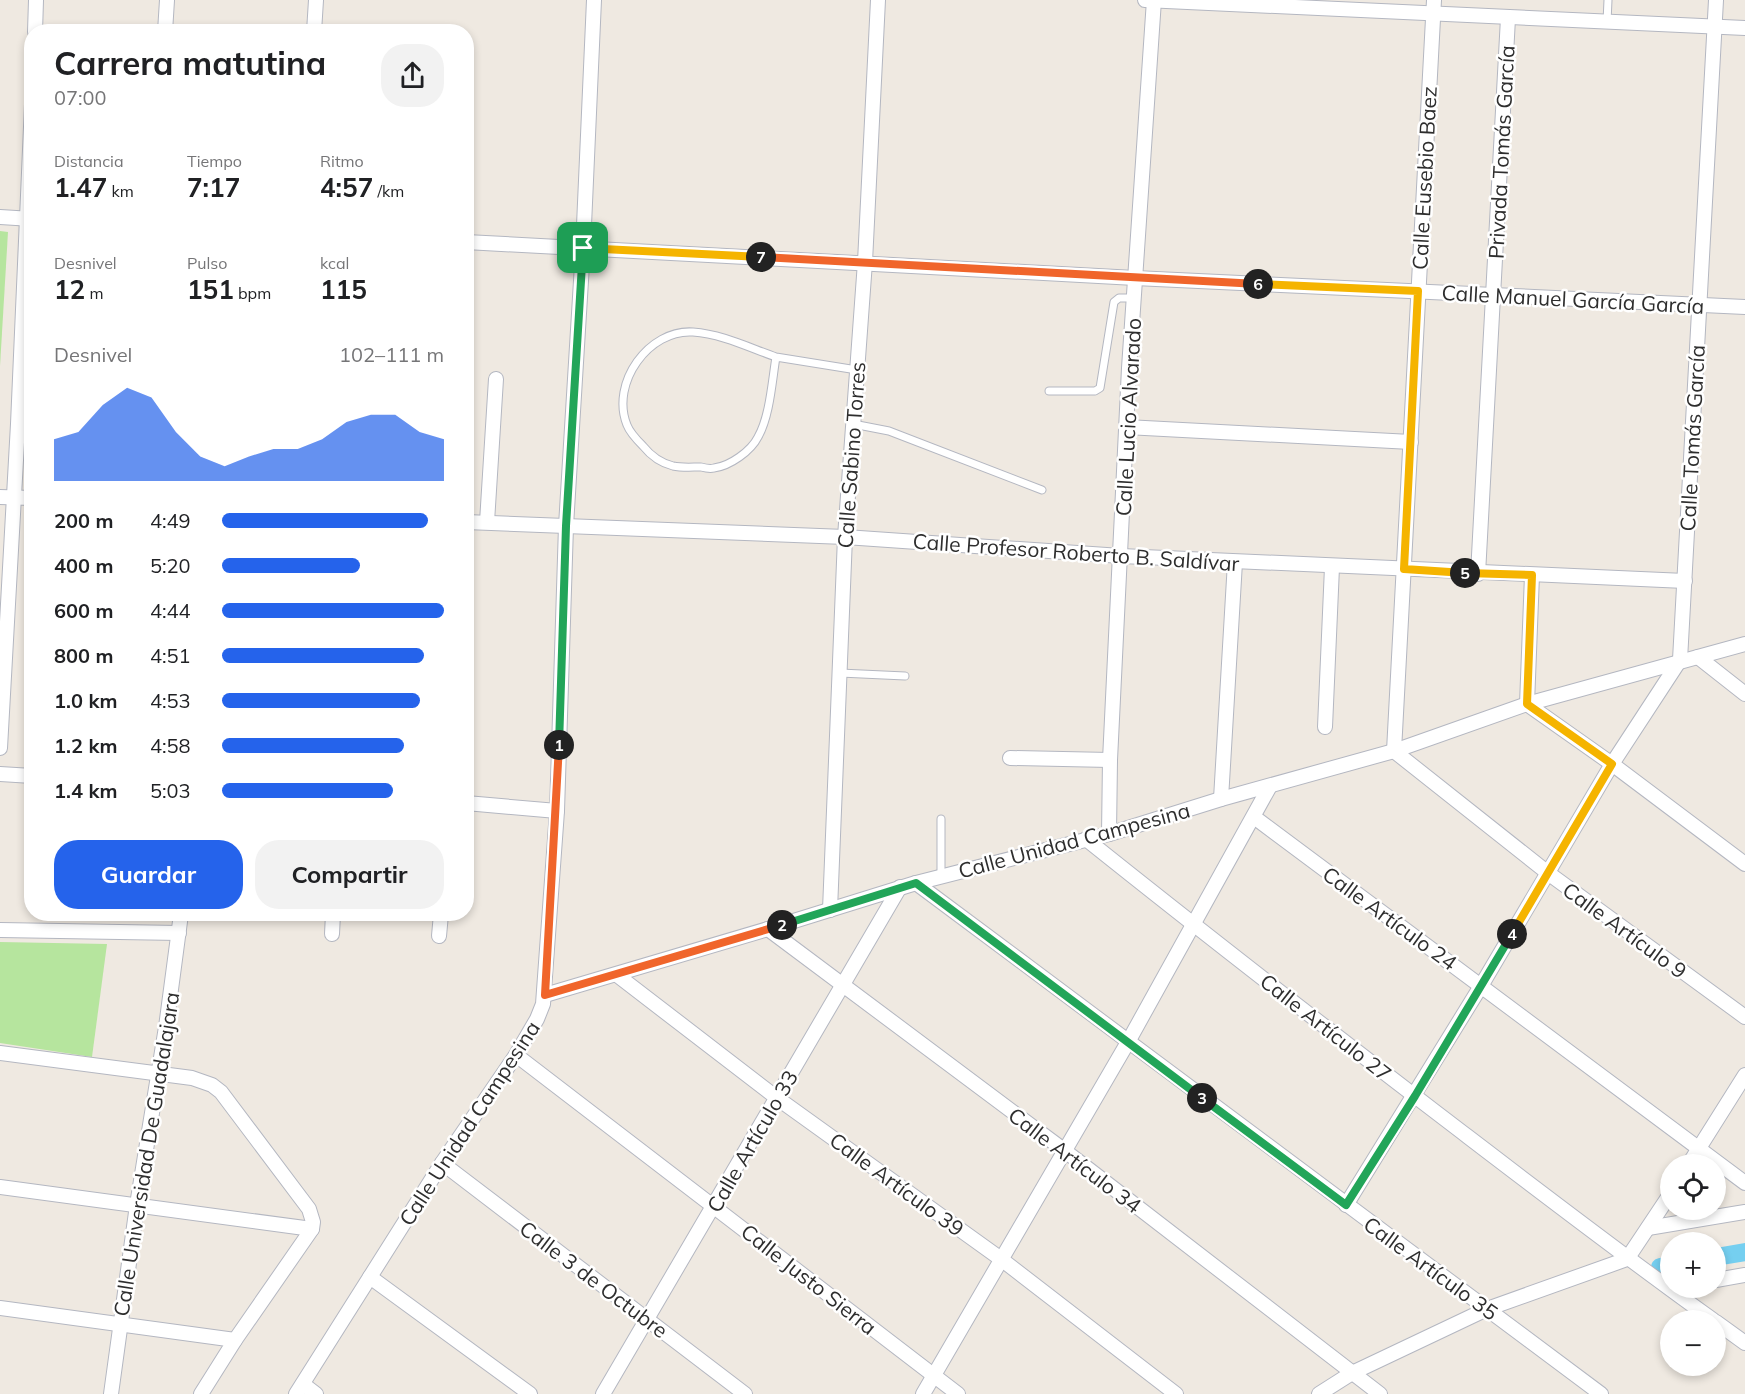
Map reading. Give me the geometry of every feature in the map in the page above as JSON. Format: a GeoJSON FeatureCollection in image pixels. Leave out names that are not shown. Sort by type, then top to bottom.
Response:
{"type":"FeatureCollection","features":[{"type":"Feature","properties":{"kind":"street"},"geometry":{"type":"LineString","coordinates":[[35,24],[36,0]]}},
{"type":"Feature","properties":{"kind":"street"},"geometry":{"type":"LineString","coordinates":[[166,24],[167,0]]}},
{"type":"Feature","properties":{"kind":"street"},"geometry":{"type":"LineString","coordinates":[[314,24],[316,0]]}},
{"type":"Feature","properties":{"kind":"street"},"geometry":{"type":"LineString","coordinates":[[545,995],[557,811],[566,526],[583,248],[594,0]]}},
{"type":"Feature","properties":{"kind":"street","name":"Calle Sabino Torres"},"geometry":{"type":"LineString","coordinates":[[830,910],[845,537],[865,262],[878,0]]}},
{"type":"Feature","properties":{"kind":"street"},"geometry":{"type":"LineString","coordinates":[[1145,0],[1745,28]]}},
{"type":"Feature","properties":{"kind":"street","name":"Calle Lucio Alvarado"},"geometry":{"type":"LineString","coordinates":[[1109,834],[1110,760],[1126,427],[1154,0]]}},
{"type":"Feature","properties":{"kind":"street","name":"Calle Eusebio Baez"},"geometry":{"type":"LineString","coordinates":[[1394,751],[1434,0]]}},
{"type":"Feature","properties":{"kind":"street","name":"Calle Tomás García"},"geometry":{"type":"LineString","coordinates":[[1680,660],[1716,0]]}},
{"type":"Feature","properties":{"kind":"street","name":"Privada Tomás García"},"geometry":{"type":"LineString","coordinates":[[1478,573],[1508,18]]}},
{"type":"Feature","properties":{"kind":"street"},"geometry":{"type":"LineString","coordinates":[[0,217],[24,219]]}},
{"type":"Feature","properties":{"kind":"street","name":"Calle Manuel García García"},"geometry":{"type":"LineString","coordinates":[[474,242],[865,262],[1135,279],[1745,307]]}},
{"type":"Feature","properties":{"kind":"street"},"geometry":{"type":"LineString","coordinates":[[487,522],[496,379]]}},
{"type":"Feature","properties":{"kind":"street"},"geometry":{"type":"LineString","coordinates":[[1126,427],[1411,441]]}},
{"type":"Feature","properties":{"kind":"street"},"geometry":{"type":"LineString","coordinates":[[0,748],[7,497],[24,428]]}},
{"type":"Feature","properties":{"kind":"street"},"geometry":{"type":"LineString","coordinates":[[7,497],[24,498]]}},
{"type":"Feature","properties":{"kind":"street","name":"Calle Profesor Roberto B. Saldívar"},"geometry":{"type":"LineString","coordinates":[[474,522],[845,537],[1120,556],[1685,582]]}},
{"type":"Feature","properties":{"kind":"street"},"geometry":{"type":"LineString","coordinates":[[1221,799],[1235,562]]}},
{"type":"Feature","properties":{"kind":"street"},"geometry":{"type":"LineString","coordinates":[[1325,727],[1332,567]]}},
{"type":"Feature","properties":{"kind":"street"},"geometry":{"type":"LineString","coordinates":[[1532,575],[1527,704],[1612,764],[1745,864]]}},
{"type":"Feature","properties":{"kind":"street","name":"Calle Unidad Campesina"},"geometry":{"type":"LineString","coordinates":[[299,1389],[442,1163],[516,1055],[541,1012],[545,995],[617,975],[900,887],[1109,834],[1221,799],[1394,751],[1527,704],[1680,660],[1745,644]]}},
{"type":"Feature","properties":{"kind":"street"},"geometry":{"type":"LineString","coordinates":[[1698,657],[1745,694]]}},
{"type":"Feature","properties":{"kind":"street"},"geometry":{"type":"LineString","coordinates":[[1346,1205],[1482,986],[1612,764],[1680,660]]}},
{"type":"Feature","properties":{"kind":"street","name":"Calle Artículo 9"},"geometry":{"type":"LineString","coordinates":[[1394,751],[1548,873],[1745,1017]]}},
{"type":"Feature","properties":{"kind":"street"},"geometry":{"type":"LineString","coordinates":[[1010,758],[1110,760]]}},
{"type":"Feature","properties":{"kind":"street"},"geometry":{"type":"LineString","coordinates":[[0,774],[24,776]]}},
{"type":"Feature","properties":{"kind":"street"},"geometry":{"type":"LineString","coordinates":[[923,1394],[1128,1042],[1270,786]]}},
{"type":"Feature","properties":{"kind":"street"},"geometry":{"type":"LineString","coordinates":[[474,804],[557,811]]}},
{"type":"Feature","properties":{"kind":"street","name":"Calle Artículo 24"},"geometry":{"type":"LineString","coordinates":[[1254,817],[1745,1183]]}},
{"type":"Feature","properties":{"kind":"street","name":"Calle Artículo 27"},"geometry":{"type":"LineString","coordinates":[[1086,840],[1415,1096],[1628,1259],[1660,1281]]}},
{"type":"Feature","properties":{"kind":"street","name":"Calle Artículo 35"},"geometry":{"type":"LineString","coordinates":[[916,883],[1601,1394]]}},
{"type":"Feature","properties":{"kind":"street","name":"Calle Artículo 33"},"geometry":{"type":"LineString","coordinates":[[603,1394],[900,887]]}},
{"type":"Feature","properties":{"kind":"street","name":"Calle Universidad De Guadalajara"},"geometry":{"type":"LineString","coordinates":[[111,1394],[180,921]]}},
{"type":"Feature","properties":{"kind":"street"},"geometry":{"type":"LineString","coordinates":[[332,934],[333,921]]}},
{"type":"Feature","properties":{"kind":"street"},"geometry":{"type":"LineString","coordinates":[[439,936],[440,921]]}},
{"type":"Feature","properties":{"kind":"street","name":"Calle Artículo 34"},"geometry":{"type":"LineString","coordinates":[[768,929],[1065,1151],[1380,1394]]}},
{"type":"Feature","properties":{"kind":"street"},"geometry":{"type":"LineString","coordinates":[[0,930],[179,933]]}},
{"type":"Feature","properties":{"kind":"street","name":"Calle Artículo 39"},"geometry":{"type":"LineString","coordinates":[[617,975],[777,1098],[1001,1258],[1176,1394]]}},
{"type":"Feature","properties":{"kind":"street"},"geometry":{"type":"LineString","coordinates":[[0,1053],[203,1081],[221,1092],[309,1209],[313,1222],[312,1229],[235,1340],[201,1394]]}},
{"type":"Feature","properties":{"kind":"street","name":"Calle Justo Sierra"},"geometry":{"type":"LineString","coordinates":[[516,1055],[958,1394]]}},
{"type":"Feature","properties":{"kind":"street"},"geometry":{"type":"LineString","coordinates":[[1696,1154],[1745,1075]]}},
{"type":"Feature","properties":{"kind":"street","name":"Calle 3 de Octubre"},"geometry":{"type":"LineString","coordinates":[[442,1163],[745,1394]]}},
{"type":"Feature","properties":{"kind":"street"},"geometry":{"type":"LineString","coordinates":[[0,1187],[312,1229]]}},
{"type":"Feature","properties":{"kind":"street"},"geometry":{"type":"LineString","coordinates":[[1319,1394],[1352,1373],[1487,1309],[1628,1259],[1660,1210]]}},
{"type":"Feature","properties":{"kind":"street"},"geometry":{"type":"LineString","coordinates":[[1648,1228],[1745,1212]]}},
{"type":"Feature","properties":{"kind":"street"},"geometry":{"type":"LineString","coordinates":[[1726,1278],[1745,1275]]}},
{"type":"Feature","properties":{"kind":"street"},"geometry":{"type":"LineString","coordinates":[[370,1277],[530,1394]]}},
{"type":"Feature","properties":{"kind":"street","name":"Calle Artículo 27"},"geometry":{"type":"LineString","coordinates":[[1684,1298],[1699,1310]]}},
{"type":"Feature","properties":{"kind":"street"},"geometry":{"type":"LineString","coordinates":[[0,1308],[235,1340]]}},
{"type":"Feature","properties":{"kind":"street","name":"Calle Artículo 27"},"geometry":{"type":"LineString","coordinates":[[1726,1330],[1745,1343]]}},
{"type":"Feature","properties":{"kind":"street"},"geometry":{"type":"LineString","coordinates":[[299,1389],[316,1394]]}},
{"type":"Feature","properties":{"kind":"lane"},"geometry":{"type":"LineString","coordinates":[[1607,22],[1608,0]]}},
{"type":"Feature","properties":{"kind":"lane"},"geometry":{"type":"LineString","coordinates":[[1049,391],[1095,391],[1100,388],[1114,302],[1119,298],[1134,298]]}},
{"type":"Feature","properties":{"kind":"lane"},"geometry":{"type":"LineString","coordinates":[[776,357],[763,427],[757,440],[728,464],[714,468],[673,466],[652,457],[627,425],[623,408],[624,387],[632,369],[650,348],[672,335],[691,332],[713,335],[776,357],[857,370]]}},
{"type":"Feature","properties":{"kind":"lane"},"geometry":{"type":"LineString","coordinates":[[853,424],[888,432],[1042,490]]}},
{"type":"Feature","properties":{"kind":"lane"},"geometry":{"type":"LineString","coordinates":[[840,673],[905,676]]}},
{"type":"Feature","properties":{"kind":"lane"},"geometry":{"type":"LineString","coordinates":[[941,819],[941,876]]}},
{"type":"Feature","properties":{"kind":"green space"},"geometry":{"type":"Polygon","coordinates":[[[0,231],[8,232],[0,366],[0,231]]]}},
{"type":"Feature","properties":{"kind":"green space"},"geometry":{"type":"Polygon","coordinates":[[[0,942],[107,944],[92,1057],[0,1043],[0,942]]]}},
{"type":"Feature","properties":{"kind":"waterway"},"geometry":{"type":"LineString","coordinates":[[1726,1255],[1745,1252]]}},
{"type":"Feature","properties":{"kind":"route"},"geometry":{"type":"LineString","coordinates":[[583,248],[865,262],[1135,279],[1418,291],[1404,569],[1532,575],[1527,704],[1612,764],[1482,986],[1346,1205],[916,883],[545,995],[557,811],[566,526],[583,248]]}}]}
